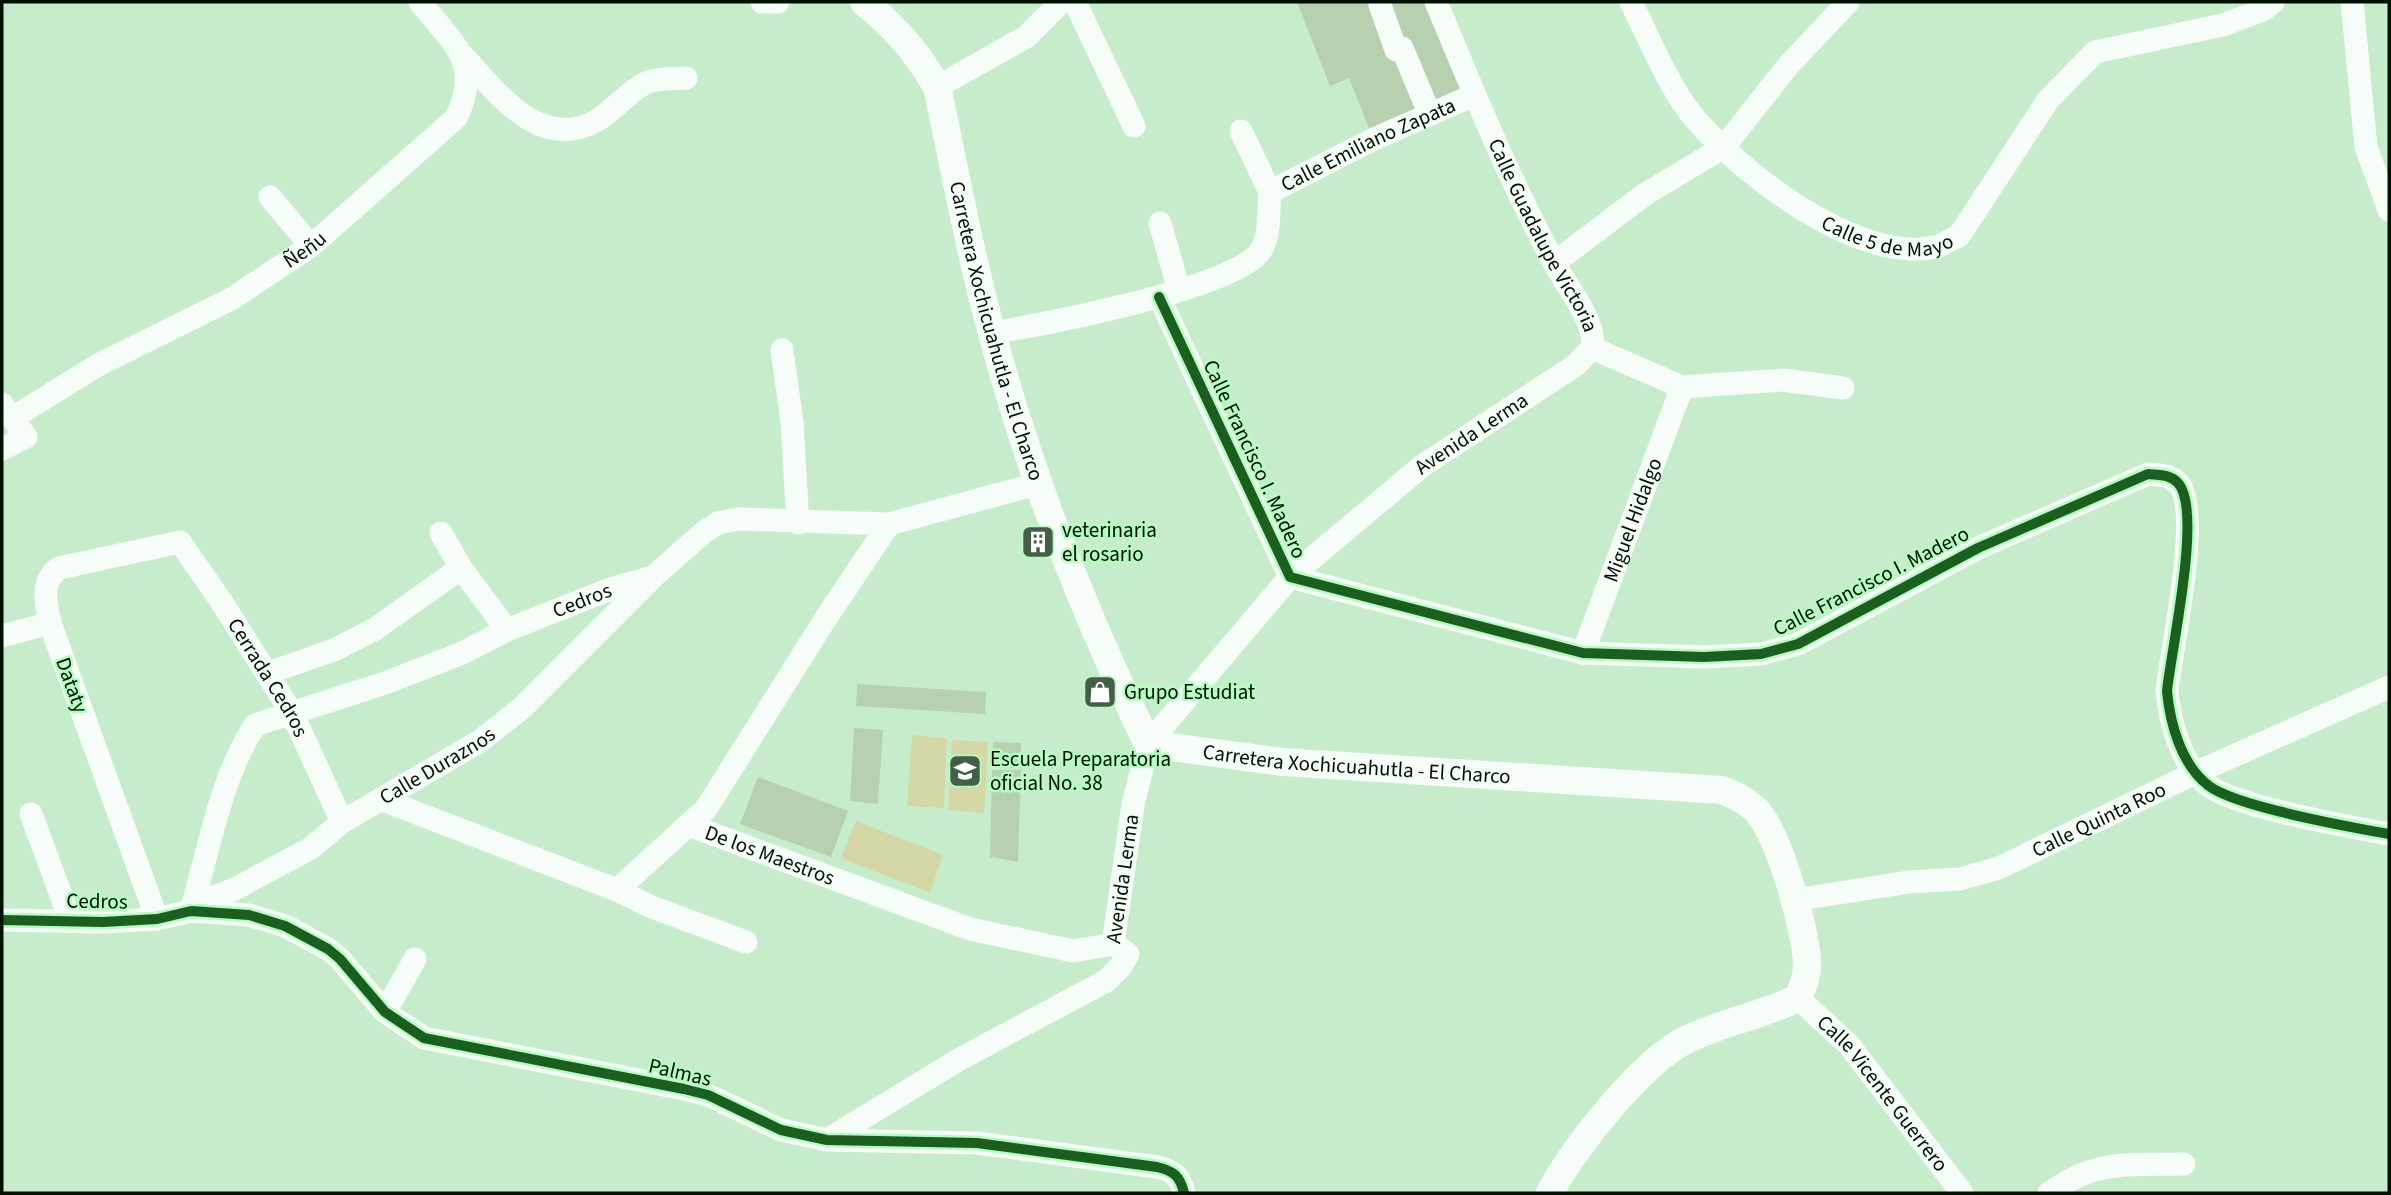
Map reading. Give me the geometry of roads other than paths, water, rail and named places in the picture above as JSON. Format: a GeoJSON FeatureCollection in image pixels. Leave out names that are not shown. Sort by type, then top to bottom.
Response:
{"type":"FeatureCollection","features":[{"type":"Feature","properties":{"kind":"main road","name":"Carretera Xochicuahutla - El Charco"},"geometry":{"type":"LineString","coordinates":[[864,2],[902,36],[919,56],[937,87],[992,333],[1037,484],[1108,661],[1148,744],[1283,762],[1722,790],[1756,810],[1764,822],[1795,900],[1807,963],[1806,978],[1798,998]]}},
{"type":"Feature","properties":{"kind":"main road"},"geometry":{"type":"LineString","coordinates":[[1550,1193],[1574,1154],[1615,1105],[1668,1051],[1686,1040],[1754,1018],[1798,998]]}},
{"type":"Feature","properties":{"kind":"street","name":"Ñeñu"},"geometry":{"type":"LineString","coordinates":[[6,412],[233,298],[310,246],[456,118],[466,97],[468,74],[461,54],[420,2]]}},
{"type":"Feature","properties":{"kind":"street"},"geometry":{"type":"LineString","coordinates":[[762,2],[778,2]]}},
{"type":"Feature","properties":{"kind":"street"},"geometry":{"type":"LineString","coordinates":[[937,87],[1026,37],[1061,2]]}},
{"type":"Feature","properties":{"kind":"street"},"geometry":{"type":"LineString","coordinates":[[1075,2],[1134,126]]}},
{"type":"Feature","properties":{"kind":"street","name":"Calle Guadalupe Victoria"},"geometry":{"type":"LineString","coordinates":[[1436,2],[1474,94],[1554,263],[1592,331],[1592,348],[1682,387],[1783,380],[1843,388]]}},
{"type":"Feature","properties":{"kind":"street","name":"Calle 5 de Mayo"},"geometry":{"type":"LineString","coordinates":[[1630,2],[1687,109],[1750,171],[1848,236],[1886,246],[1935,247],[1959,236],[2048,100],[2095,52],[2223,25],[2263,10],[2273,2]]}},
{"type":"Feature","properties":{"kind":"street"},"geometry":{"type":"LineString","coordinates":[[1554,263],[1644,195],[1724,147],[1787,67],[1849,2]]}},
{"type":"Feature","properties":{"kind":"street"},"geometry":{"type":"LineString","coordinates":[[2352,2],[2366,147],[2389,210]]}},
{"type":"Feature","properties":{"kind":"street"},"geometry":{"type":"LineString","coordinates":[[1380,5],[1396,50],[1402,48],[1430,115]]}},
{"type":"Feature","properties":{"kind":"street"},"geometry":{"type":"LineString","coordinates":[[461,54],[516,113],[539,126],[572,130],[596,121],[648,82],[686,78]]}},
{"type":"Feature","properties":{"kind":"street","name":"Calle Emiliano Zapata"},"geometry":{"type":"LineString","coordinates":[[992,333],[1061,322],[1169,294],[1255,258],[1262,249],[1266,234],[1270,192],[1474,94]]}},
{"type":"Feature","properties":{"kind":"street"},"geometry":{"type":"LineString","coordinates":[[1241,131],[1270,192]]}},
{"type":"Feature","properties":{"kind":"street"},"geometry":{"type":"LineString","coordinates":[[270,197],[310,246]]}},
{"type":"Feature","properties":{"kind":"street","name":"Calle Francisco I. Madero"},"geometry":{"type":"LineString","coordinates":[[1160,223],[1169,294],[1290,577],[1583,653],[1704,657],[1762,654],[1798,644],[1978,548],[2148,474],[2168,476],[2179,484],[2189,517],[2169,665],[2169,719],[2182,753],[2208,786],[2238,800],[2389,834]]}},
{"type":"Feature","properties":{"kind":"street","name":"Avenida Lerma"},"geometry":{"type":"LineString","coordinates":[[827,1140],[960,1059],[1106,981],[1122,965],[1128,954],[1113,944],[1133,806],[1148,744],[1290,577],[1396,485],[1576,365],[1592,348]]}},
{"type":"Feature","properties":{"kind":"street"},"geometry":{"type":"LineString","coordinates":[[782,350],[792,422],[798,523]]}},
{"type":"Feature","properties":{"kind":"street","name":"Miguel Hidalgo"},"geometry":{"type":"LineString","coordinates":[[1583,653],[1682,387]]}},
{"type":"Feature","properties":{"kind":"street"},"geometry":{"type":"LineString","coordinates":[[2,449],[26,437],[6,412]]}},
{"type":"Feature","properties":{"kind":"street","name":"Cedros"},"geometry":{"type":"LineString","coordinates":[[2,920],[70,919],[103,922],[157,919],[191,911],[225,792],[246,739],[255,725],[293,715],[460,654],[507,629],[613,588],[653,578],[704,532],[718,523],[737,519],[889,524],[1037,484]]}},
{"type":"Feature","properties":{"kind":"street","name":"De los Maestros"},"geometry":{"type":"LineString","coordinates":[[889,524],[797,662],[706,809],[691,826],[970,929],[1073,951],[1113,944]]}},
{"type":"Feature","properties":{"kind":"street"},"geometry":{"type":"LineString","coordinates":[[442,533],[461,568],[507,629]]}},
{"type":"Feature","properties":{"kind":"street","name":"Dataty"},"geometry":{"type":"LineString","coordinates":[[157,919],[50,623],[45,595],[48,579],[59,568],[180,542]]}},
{"type":"Feature","properties":{"kind":"street","name":"Cerrada Cedros"},"geometry":{"type":"LineString","coordinates":[[180,542],[293,715],[342,822]]}},
{"type":"Feature","properties":{"kind":"street"},"geometry":{"type":"LineString","coordinates":[[268,673],[334,650],[375,629],[461,568]]}},
{"type":"Feature","properties":{"kind":"street","name":"Calle Duraznos"},"geometry":{"type":"LineString","coordinates":[[191,911],[211,898],[235,890],[311,848],[342,822],[480,741],[522,708],[653,578]]}},
{"type":"Feature","properties":{"kind":"street"},"geometry":{"type":"LineString","coordinates":[[2,636],[50,623]]}},
{"type":"Feature","properties":{"kind":"street","name":"Calle Quinta Roo"},"geometry":{"type":"LineString","coordinates":[[1795,900],[1909,882],[1979,876],[2197,772],[2389,687]]}},
{"type":"Feature","properties":{"kind":"street"},"geometry":{"type":"LineString","coordinates":[[383,800],[746,942]]}},
{"type":"Feature","properties":{"kind":"street"},"geometry":{"type":"LineString","coordinates":[[31,814],[70,919]]}},
{"type":"Feature","properties":{"kind":"street"},"geometry":{"type":"LineString","coordinates":[[617,890],[691,826]]}},
{"type":"Feature","properties":{"kind":"street","name":"Palmas"},"geometry":{"type":"LineString","coordinates":[[191,911],[249,915],[285,926],[315,941],[340,959],[385,1012],[424,1038],[684,1089],[708,1096],[781,1130],[827,1140],[977,1143],[1122,1162],[1172,1171],[1178,1177],[1184,1193]]}},
{"type":"Feature","properties":{"kind":"street"},"geometry":{"type":"LineString","coordinates":[[385,1012],[415,959]]}},
{"type":"Feature","properties":{"kind":"street","name":"Calle Vicente Guerrero"},"geometry":{"type":"LineString","coordinates":[[1798,998],[1849,1045],[1962,1193]]}},
{"type":"Feature","properties":{"kind":"street"},"geometry":{"type":"LineString","coordinates":[[2049,1193],[2071,1177],[2097,1167],[2184,1164]]}},
{"type":"Feature","properties":{"kind":"place","name":"veterinaria el rosario"},"geometry":{"type":"Point","coordinates":[1038,542]}},
{"type":"Feature","properties":{"kind":"place","name":"Grupo Estudiat"},"geometry":{"type":"Point","coordinates":[1100,692]}},
{"type":"Feature","properties":{"kind":"place","name":"Escuela Preparatoria oficial No. 38"},"geometry":{"type":"Point","coordinates":[965,771]}}]}
